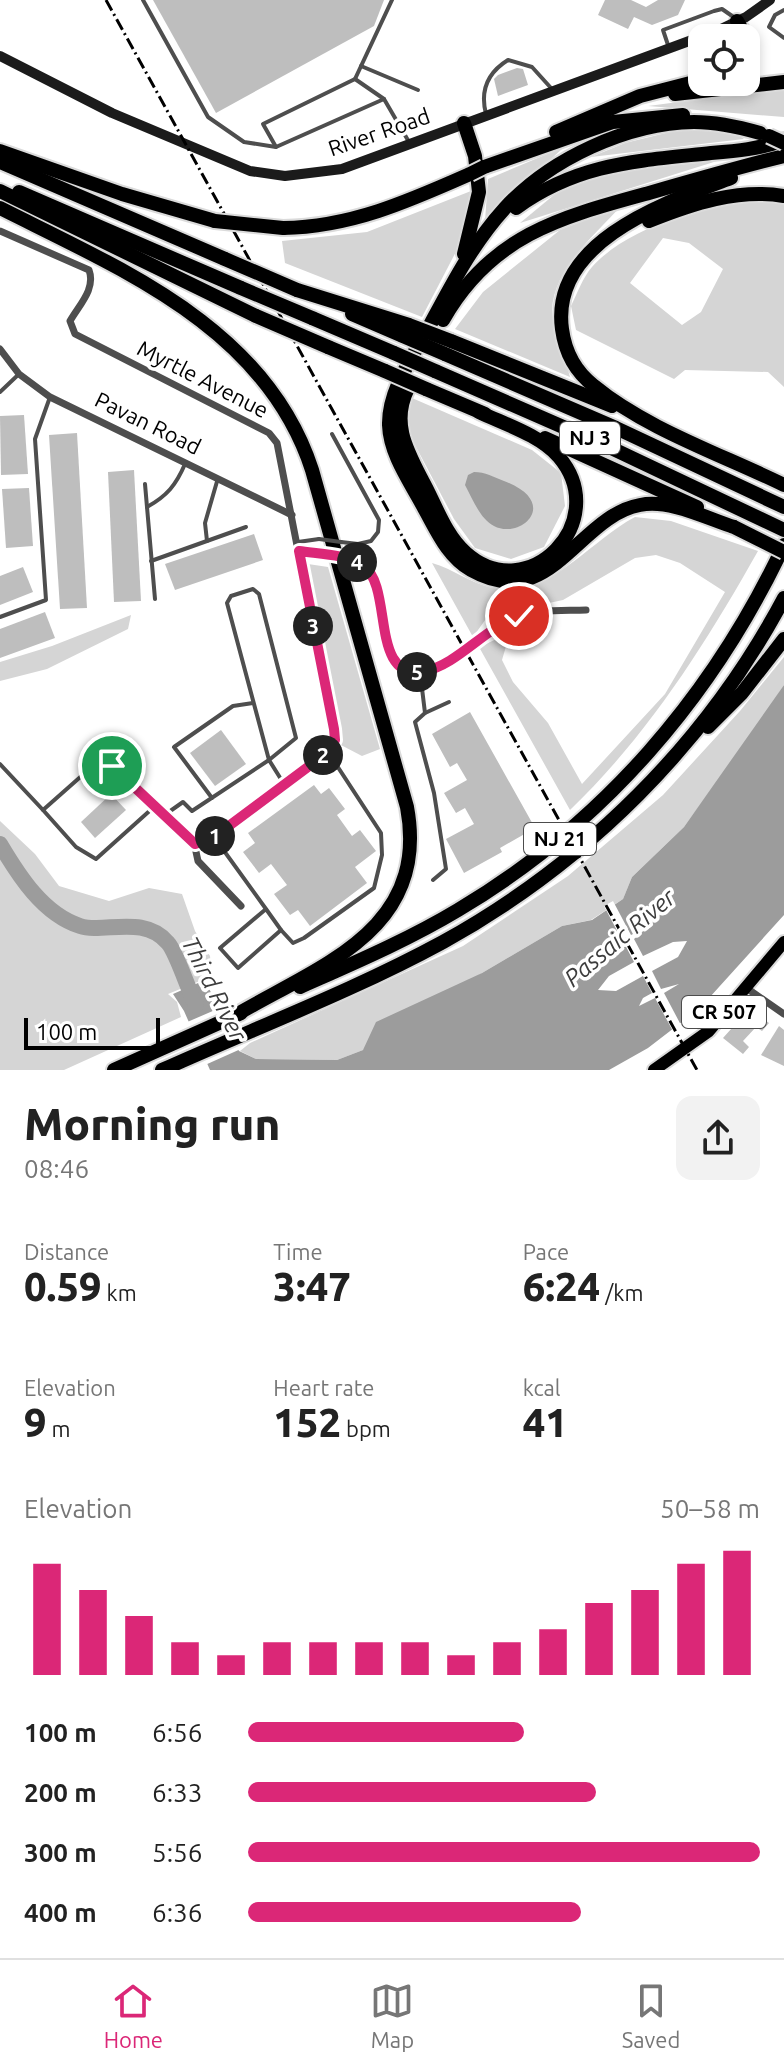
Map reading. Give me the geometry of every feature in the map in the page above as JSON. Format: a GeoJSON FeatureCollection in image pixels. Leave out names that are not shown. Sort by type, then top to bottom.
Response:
{"type":"FeatureCollection","features":[{"type":"Feature","properties":{"kind":"highway"},"geometry":{"type":"LineString","coordinates":[[616,105],[660,95],[784,82]]}},
{"type":"Feature","properties":{"kind":"highway"},"geometry":{"type":"LineString","coordinates":[[477,171],[616,105],[688,83]]}},
{"type":"Feature","properties":{"kind":"highway"},"geometry":{"type":"LineString","coordinates":[[0,151],[107,189],[215,221],[283,228],[326,225],[375,214],[584,131],[641,117],[704,116],[774,138]]}},
{"type":"Feature","properties":{"kind":"highway"},"geometry":{"type":"LineString","coordinates":[[462,264],[479,192],[477,163],[464,123]]}},
{"type":"Feature","properties":{"kind":"highway"},"geometry":{"type":"LineString","coordinates":[[734,527],[666,506],[643,504],[614,515],[555,565],[531,577],[505,580],[488,577],[473,571],[454,556],[441,538],[396,455],[390,436],[389,416],[397,388],[462,264],[504,209],[528,187],[565,162],[606,142],[650,128],[711,123],[774,138]]}},
{"type":"Feature","properties":{"kind":"highway"},"geometry":{"type":"LineString","coordinates":[[480,240],[526,201],[578,173],[623,163],[754,149],[774,138]]}},
{"type":"Feature","properties":{"kind":"highway"},"geometry":{"type":"LineString","coordinates":[[784,158],[654,209],[602,243],[578,267],[566,289],[561,322],[567,348],[578,370],[592,384],[621,405],[660,426],[784,485]]}},
{"type":"Feature","properties":{"kind":"highway"},"geometry":{"type":"LineString","coordinates":[[479,412],[552,450],[567,469],[573,484],[576,508],[568,536],[549,557],[528,567],[492,567],[462,550],[450,534],[400,434],[400,411],[405,392],[451,306],[484,265],[506,247],[542,226],[578,212],[784,158]]}},
{"type":"Feature","properties":{"kind":"highway","name":"NJ 3"},"geometry":{"type":"LineString","coordinates":[[0,162],[297,290],[448,347],[784,507]]}},
{"type":"Feature","properties":{"kind":"highway","name":"NJ 3"},"geometry":{"type":"LineString","coordinates":[[0,184],[435,371],[784,530]]}},
{"type":"Feature","properties":{"kind":"highway"},"geometry":{"type":"LineString","coordinates":[[0,191],[256,316],[571,449],[784,552]]}},
{"type":"Feature","properties":{"kind":"highway"},"geometry":{"type":"LineString","coordinates":[[602,243],[695,205],[744,195],[784,196]]}},
{"type":"Feature","properties":{"kind":"highway"},"geometry":{"type":"LineString","coordinates":[[0,208],[150,285],[221,335],[271,388],[298,434],[312,470],[407,807],[411,856],[395,903],[372,931],[333,958],[234,1016]]}},
{"type":"Feature","properties":{"kind":"highway"},"geometry":{"type":"LineString","coordinates":[[448,347],[660,426]]}},
{"type":"Feature","properties":{"kind":"highway","name":"NJ 21"},"geometry":{"type":"LineString","coordinates":[[114,1070],[430,926],[501,883],[567,833],[633,771],[696,695],[746,618],[784,545]]}},
{"type":"Feature","properties":{"kind":"highway","name":"NJ 21"},"geometry":{"type":"LineString","coordinates":[[162,1070],[408,959],[495,911],[588,841],[637,796],[680,750],[740,671],[784,598]]}},
{"type":"Feature","properties":{"kind":"highway"},"geometry":{"type":"LineString","coordinates":[[680,750],[730,706],[784,639]]}},
{"type":"Feature","properties":{"kind":"main road","name":"CR 507"},"geometry":{"type":"LineString","coordinates":[[654,1070],[709,1031],[784,942]]}},
{"type":"Feature","properties":{"kind":"street","name":"River Road"},"geometry":{"type":"LineString","coordinates":[[0,56],[112,113],[250,171],[285,176],[342,169],[737,21],[770,0]]}},
{"type":"Feature","properties":{"kind":"street","name":"Myrtle Avenue"},"geometry":{"type":"LineString","coordinates":[[0,231],[89,270],[92,278],[89,290],[70,321],[70,328],[75,334],[274,438],[335,740],[328,752]]}},
{"type":"Feature","properties":{"kind":"street","name":"Pavan Road"},"geometry":{"type":"LineString","coordinates":[[0,349],[19,374],[50,397],[292,515]]}},
{"type":"Feature","properties":{"kind":"street"},"geometry":{"type":"LineString","coordinates":[[299,551],[345,558],[366,567],[376,582],[392,657],[404,669],[420,672],[436,667],[511,618],[586,610]]}},
{"type":"Feature","properties":{"kind":"street"},"geometry":{"type":"LineString","coordinates":[[195,844],[214,837],[328,752]]}},
{"type":"Feature","properties":{"kind":"street"},"geometry":{"type":"LineString","coordinates":[[96,764],[107,764],[116,769],[195,844],[198,861],[241,906]]}},
{"type":"Feature","properties":{"kind":"street"},"geometry":{"type":"LineString","coordinates":[[745,987],[784,1014]]}},
{"type":"Feature","properties":{"kind":"lane"},"geometry":{"type":"LineString","coordinates":[[143,0],[208,117],[244,142],[276,147],[384,99]]}},
{"type":"Feature","properties":{"kind":"lane"},"geometry":{"type":"LineString","coordinates":[[276,147],[263,124],[355,79],[392,0]]}},
{"type":"Feature","properties":{"kind":"lane"},"geometry":{"type":"LineString","coordinates":[[669,47],[663,30],[675,25],[722,9],[737,21]]}},
{"type":"Feature","properties":{"kind":"lane"},"geometry":{"type":"LineString","coordinates":[[784,10],[769,22],[772,31],[784,38]]}},
{"type":"Feature","properties":{"kind":"lane"},"geometry":{"type":"LineString","coordinates":[[486,114],[483,90],[492,72],[508,60],[532,67],[552,90]]}},
{"type":"Feature","properties":{"kind":"lane"},"geometry":{"type":"LineString","coordinates":[[361,66],[418,90]]}},
{"type":"Feature","properties":{"kind":"lane"},"geometry":{"type":"LineString","coordinates":[[355,79],[384,99],[410,144]]}},
{"type":"Feature","properties":{"kind":"lane"},"geometry":{"type":"LineString","coordinates":[[0,392],[19,374]]}},
{"type":"Feature","properties":{"kind":"lane"},"geometry":{"type":"LineString","coordinates":[[0,617],[46,600],[35,439],[50,397]]}},
{"type":"Feature","properties":{"kind":"lane"},"geometry":{"type":"LineString","coordinates":[[297,542],[319,539],[358,544],[371,541],[378,532],[379,520],[332,434]]}},
{"type":"Feature","properties":{"kind":"lane"},"geometry":{"type":"LineString","coordinates":[[147,507],[164,498],[177,483],[186,462]]}},
{"type":"Feature","properties":{"kind":"lane"},"geometry":{"type":"LineString","coordinates":[[207,541],[205,523],[218,478]]}},
{"type":"Feature","properties":{"kind":"lane"},"geometry":{"type":"LineString","coordinates":[[145,484],[155,599]]}},
{"type":"Feature","properties":{"kind":"lane"},"geometry":{"type":"LineString","coordinates":[[151,561],[246,527]]}},
{"type":"Feature","properties":{"kind":"lane"},"geometry":{"type":"LineString","coordinates":[[164,816],[183,802],[192,811],[269,760],[296,738],[259,594],[253,589],[227,599],[269,760],[284,784]]}},
{"type":"Feature","properties":{"kind":"lane"},"geometry":{"type":"LineString","coordinates":[[420,672],[425,713]]}},
{"type":"Feature","properties":{"kind":"lane"},"geometry":{"type":"LineString","coordinates":[[433,880],[446,869],[434,793],[415,722],[425,713],[449,702]]}},
{"type":"Feature","properties":{"kind":"lane"},"geometry":{"type":"LineString","coordinates":[[212,798],[174,747],[233,706],[253,703]]}},
{"type":"Feature","properties":{"kind":"lane"},"geometry":{"type":"LineString","coordinates":[[214,837],[293,943],[374,888],[382,855],[381,833],[328,752]]}},
{"type":"Feature","properties":{"kind":"lane"},"geometry":{"type":"LineString","coordinates":[[0,764],[76,847],[96,859],[155,806]]}},
{"type":"Feature","properties":{"kind":"lane"},"geometry":{"type":"LineString","coordinates":[[43,810],[96,764]]}},
{"type":"Feature","properties":{"kind":"lane"},"geometry":{"type":"LineString","coordinates":[[266,909],[220,948],[238,968],[281,930]]}},
{"type":"Feature","properties":{"kind":"shaded area"},"geometry":{"type":"Polygon","coordinates":[[[784,88],[784,117],[648,106],[724,96],[760,96],[760,91],[784,88]]]}},
{"type":"Feature","properties":{"kind":"shaded area"},"geometry":{"type":"Polygon","coordinates":[[[678,130],[733,131],[744,139],[591,157],[625,143],[678,130]]]}},
{"type":"Feature","properties":{"kind":"shaded area"},"geometry":{"type":"Polygon","coordinates":[[[564,147],[485,221],[488,179],[564,147]]]}},
{"type":"Feature","properties":{"kind":"shaded area"},"geometry":{"type":"Polygon","coordinates":[[[717,161],[520,223],[566,185],[615,171],[717,161]]]}},
{"type":"Feature","properties":{"kind":"shaded area"},"geometry":{"type":"Polygon","coordinates":[[[471,191],[460,244],[422,317],[285,263],[282,241],[367,232],[471,191]]]}},
{"type":"Feature","properties":{"kind":"shaded area"},"geometry":{"type":"Polygon","coordinates":[[[759,201],[784,204],[784,387],[768,372],[685,370],[674,379],[576,330],[571,306],[589,271],[608,253],[626,240],[670,220],[738,203],[759,201]],[[663,238],[630,283],[682,325],[701,312],[723,269],[689,243],[663,238]]]}},
{"type":"Feature","properties":{"kind":"shaded area"},"geometry":{"type":"Polygon","coordinates":[[[621,206],[568,266],[554,295],[553,317],[570,377],[455,329],[483,292],[560,230],[621,206]]]}},
{"type":"Feature","properties":{"kind":"shaded area"},"geometry":{"type":"Polygon","coordinates":[[[412,398],[532,450],[561,473],[565,506],[544,547],[511,559],[475,548],[454,519],[406,428],[412,398]]]}},
{"type":"Feature","properties":{"kind":"shaded area"},"geometry":{"type":"Polygon","coordinates":[[[635,517],[671,521],[758,551],[696,654],[650,720],[570,810],[479,647],[521,628],[534,633],[534,641],[521,632],[507,643],[502,660],[513,682],[548,723],[582,784],[665,694],[725,592],[680,563],[656,555],[635,558],[563,600],[488,616],[473,637],[432,563],[489,587],[510,589],[530,586],[566,567],[635,517]]]}},
{"type":"Feature","properties":{"kind":"shaded area"},"geometry":{"type":"Polygon","coordinates":[[[308,564],[328,567],[380,749],[362,756],[339,744],[308,564]]]}},
{"type":"Feature","properties":{"kind":"shaded area"},"geometry":{"type":"Polygon","coordinates":[[[131,615],[128,629],[47,669],[0,681],[0,662],[52,646],[131,615]]]}},
{"type":"Feature","properties":{"kind":"shaded area"},"geometry":{"type":"Polygon","coordinates":[[[784,657],[784,685],[766,714],[684,827],[632,877],[623,899],[591,920],[562,926],[482,973],[363,1050],[337,1060],[256,1059],[240,1051],[250,1043],[463,946],[568,876],[663,795],[740,711],[784,657]]]}},
{"type":"Feature","properties":{"kind":"shaded area"},"geometry":{"type":"Polygon","coordinates":[[[0,821],[35,854],[59,886],[109,901],[149,888],[182,894],[195,931],[210,956],[212,976],[168,994],[177,1002],[181,1017],[64,1070],[0,1070],[0,821]]]}},
{"type":"Feature","properties":{"kind":"water"},"geometry":{"type":"Polygon","coordinates":[[[474,472],[504,481],[531,499],[533,509],[524,524],[504,529],[489,523],[465,485],[468,475],[474,472]]]}},
{"type":"Feature","properties":{"kind":"water","name":"Passaic River"},"geometry":{"type":"Polygon","coordinates":[[[784,685],[784,915],[700,1008],[648,1048],[609,1070],[210,1070],[184,1011],[173,994],[205,980],[239,1051],[256,1059],[337,1060],[363,1050],[376,1022],[482,973],[562,926],[592,920],[623,899],[632,877],[684,827],[784,685]]]}},
{"type":"Feature","properties":{"kind":"pier"},"geometry":{"type":"Polygon","coordinates":[[[613,901],[631,935],[649,926],[634,939],[643,956],[673,942],[687,941],[678,957],[652,971],[661,989],[679,984],[664,993],[682,1027],[674,1033],[655,998],[639,1006],[643,998],[652,993],[643,976],[616,991],[598,990],[609,976],[634,962],[624,943],[605,949],[622,940],[604,906],[613,901]]]}},
{"type":"Feature","properties":{"kind":"pier"},"geometry":{"type":"Polygon","coordinates":[[[222,1007],[243,1048],[205,1065],[185,1023],[222,1007]]]}},
{"type":"Feature","properties":{"kind":"building"},"geometry":{"type":"Polygon","coordinates":[[[153,0],[384,0],[374,26],[216,113],[153,0]]]}},
{"type":"Feature","properties":{"kind":"building"},"geometry":{"type":"Polygon","coordinates":[[[605,0],[631,0],[646,7],[658,0],[685,0],[678,15],[652,25],[634,17],[628,29],[598,15],[605,0]]]}},
{"type":"Feature","properties":{"kind":"building"},"geometry":{"type":"Polygon","coordinates":[[[517,68],[523,69],[528,85],[498,96],[494,79],[517,68]]]}},
{"type":"Feature","properties":{"kind":"building"},"geometry":{"type":"Polygon","coordinates":[[[24,415],[28,474],[1,475],[0,416],[24,415]]]}},
{"type":"Feature","properties":{"kind":"building"},"geometry":{"type":"Polygon","coordinates":[[[77,433],[87,608],[60,609],[49,435],[77,433]]]}},
{"type":"Feature","properties":{"kind":"building"},"geometry":{"type":"Polygon","coordinates":[[[134,470],[141,601],[114,602],[108,472],[134,470]]]}},
{"type":"Feature","properties":{"kind":"building"},"geometry":{"type":"Polygon","coordinates":[[[29,488],[33,546],[6,548],[2,489],[29,488]]]}},
{"type":"Feature","properties":{"kind":"building"},"geometry":{"type":"Polygon","coordinates":[[[254,534],[263,560],[175,590],[165,564],[254,534]]]}},
{"type":"Feature","properties":{"kind":"building"},"geometry":{"type":"Polygon","coordinates":[[[23,567],[33,592],[0,605],[0,576],[23,567]]]}},
{"type":"Feature","properties":{"kind":"building"},"geometry":{"type":"Polygon","coordinates":[[[45,612],[55,638],[0,658],[0,629],[45,612]]]}},
{"type":"Feature","properties":{"kind":"building"},"geometry":{"type":"Polygon","coordinates":[[[470,712],[535,828],[500,848],[502,852],[464,873],[446,839],[474,824],[465,808],[456,813],[444,793],[467,780],[457,763],[450,767],[432,734],[470,712]]]}},
{"type":"Feature","properties":{"kind":"building"},"geometry":{"type":"Polygon","coordinates":[[[221,730],[246,764],[215,786],[190,753],[221,730]]]}},
{"type":"Feature","properties":{"kind":"building"},"geometry":{"type":"Polygon","coordinates":[[[314,785],[321,794],[329,788],[345,809],[337,815],[352,836],[360,830],[376,851],[355,867],[367,883],[310,926],[298,910],[290,915],[274,894],[287,885],[271,864],[259,873],[243,852],[255,843],[248,833],[314,785]]]}},
{"type":"Feature","properties":{"kind":"building"},"geometry":{"type":"Polygon","coordinates":[[[111,794],[126,810],[95,838],[81,822],[111,794]]]}},
{"type":"Feature","properties":{"kind":"building"},"geometry":{"type":"Polygon","coordinates":[[[755,1013],[769,1023],[762,1031],[756,1027],[743,1041],[749,1047],[743,1054],[723,1038],[740,1019],[747,1025],[755,1013]]]}},
{"type":"Feature","properties":{"kind":"building"},"geometry":{"type":"Polygon","coordinates":[[[779,1026],[784,1030],[784,1066],[761,1055],[779,1026]]]}},
{"type":"Feature","properties":{"kind":"waterway","name":"Third River"},"geometry":{"type":"LineString","coordinates":[[0,844],[33,892],[67,920],[89,928],[136,927],[158,934],[171,948],[196,1005]]}},
{"type":"Feature","properties":{"kind":"railway"},"geometry":{"type":"LineString","coordinates":[[106,0],[697,1070]]}},
{"type":"Feature","properties":{"kind":"route"},"geometry":{"type":"LineString","coordinates":[[112,766],[190,836],[195,844],[214,837],[328,752],[335,740],[334,729],[299,551],[351,560],[370,572],[376,582],[389,651],[396,662],[409,671],[430,670],[503,622],[519,616]]}}]}
